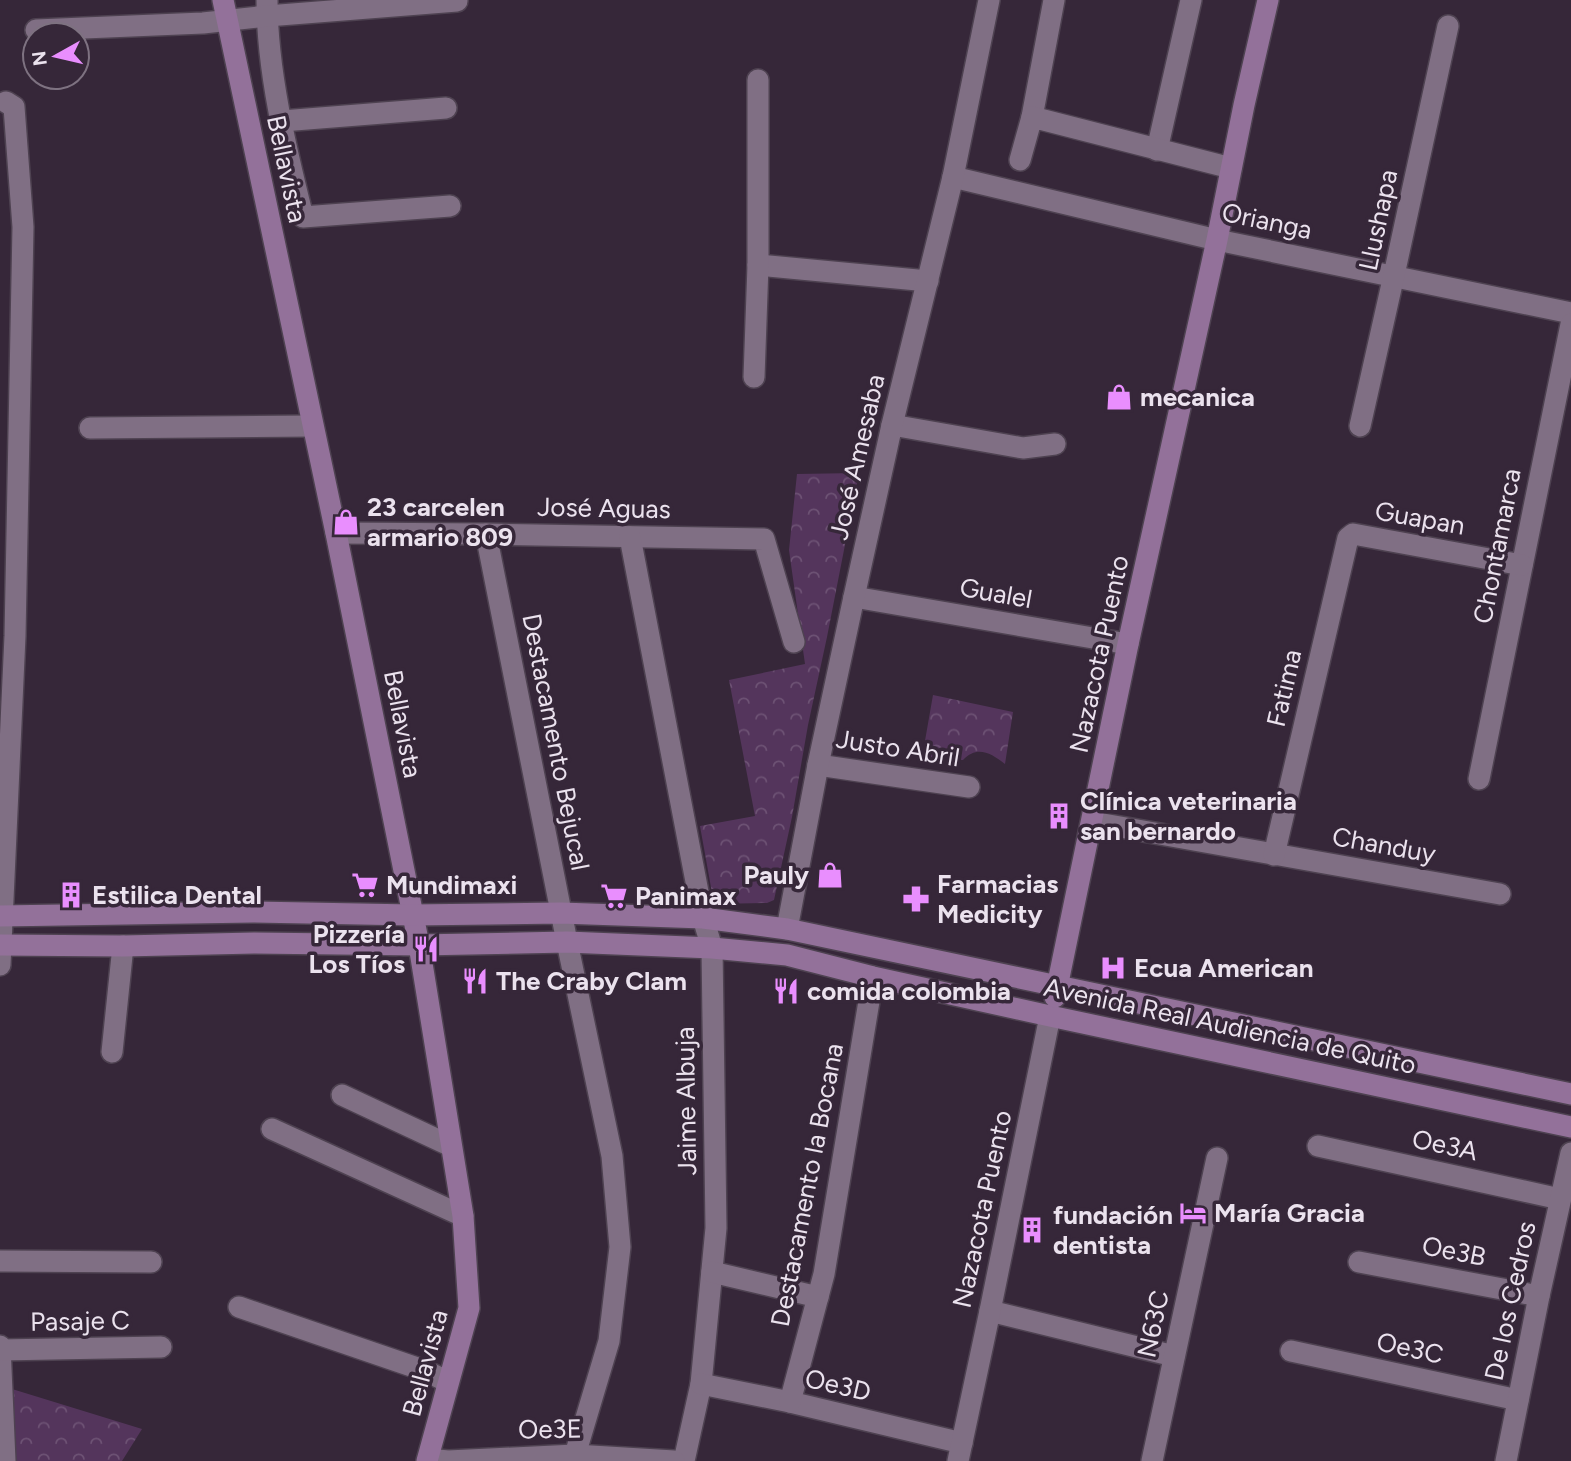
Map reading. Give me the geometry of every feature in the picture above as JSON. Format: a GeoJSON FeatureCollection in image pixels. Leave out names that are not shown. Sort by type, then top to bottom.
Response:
{"type":"FeatureCollection","features":[{"type":"Feature","properties":{"kind":"main road"},"geometry":{"type":"LineString","coordinates":[[1244,105],[1241,64],[1254,0]]}},
{"type":"Feature","properties":{"kind":"main road","name":"Nazacota Puento"},"geometry":{"type":"LineString","coordinates":[[1050,1016],[1268,0]]}},
{"type":"Feature","properties":{"kind":"main road","name":"Nazacota Puento"},"geometry":{"type":"LineString","coordinates":[[1244,105],[1264,70],[1281,0]]}},
{"type":"Feature","properties":{"kind":"main road","name":"Bellavista"},"geometry":{"type":"LineString","coordinates":[[225,10],[336,533],[419,945],[463,1216],[469,1308],[428,1460]]}},
{"type":"Feature","properties":{"kind":"main road","name":"Avenida Real Audiencia de Quito"},"geometry":{"type":"LineString","coordinates":[[2,916],[253,912],[412,915],[561,913],[704,918],[787,929],[1571,1094]]}},
{"type":"Feature","properties":{"kind":"main road","name":"Avenida Real Audiencia de Quito"},"geometry":{"type":"LineString","coordinates":[[0,945],[419,945],[567,942],[712,948],[787,955],[1050,1016],[1571,1127]]}},
{"type":"Feature","properties":{"kind":"street","name":"José Amesaba"},"geometry":{"type":"LineString","coordinates":[[787,929],[854,597],[892,425],[953,177],[989,0]]}},
{"type":"Feature","properties":{"kind":"street"},"geometry":{"type":"LineString","coordinates":[[1020,160],[1032,117],[1054,0]]}},
{"type":"Feature","properties":{"kind":"street"},"geometry":{"type":"LineString","coordinates":[[1157,150],[1191,0]]}},
{"type":"Feature","properties":{"kind":"street"},"geometry":{"type":"LineString","coordinates":[[91,28],[203,23],[225,10],[457,1]]}},
{"type":"Feature","properties":{"kind":"street"},"geometry":{"type":"LineString","coordinates":[[267,8],[282,121],[303,217],[450,206]]}},
{"type":"Feature","properties":{"kind":"street","name":"Llushapa"},"geometry":{"type":"LineString","coordinates":[[1360,426],[1448,26]]}},
{"type":"Feature","properties":{"kind":"street"},"geometry":{"type":"LineString","coordinates":[[754,377],[758,265],[758,80]]}},
{"type":"Feature","properties":{"kind":"street"},"geometry":{"type":"LineString","coordinates":[[0,965],[15,636],[23,227],[14,107],[6,102]]}},
{"type":"Feature","properties":{"kind":"street"},"geometry":{"type":"LineString","coordinates":[[282,121],[446,108]]}},
{"type":"Feature","properties":{"kind":"street"},"geometry":{"type":"LineString","coordinates":[[1032,117],[1231,168]]}},
{"type":"Feature","properties":{"kind":"street","name":"Orianga"},"geometry":{"type":"LineString","coordinates":[[953,177],[1217,240],[1571,313]]}},
{"type":"Feature","properties":{"kind":"street"},"geometry":{"type":"LineString","coordinates":[[758,265],[928,281]]}},
{"type":"Feature","properties":{"kind":"street","name":"Chontamarca"},"geometry":{"type":"LineString","coordinates":[[1479,779],[1571,324]]}},
{"type":"Feature","properties":{"kind":"street"},"geometry":{"type":"LineString","coordinates":[[892,425],[1023,448],[1055,444]]}},
{"type":"Feature","properties":{"kind":"street"},"geometry":{"type":"LineString","coordinates":[[90,428],[312,426]]}},
{"type":"Feature","properties":{"kind":"street","name":"José Aguas"},"geometry":{"type":"LineString","coordinates":[[336,533],[764,539],[794,642]]}},
{"type":"Feature","properties":{"kind":"street","name":"Destacamento Bejucal"},"geometry":{"type":"LineString","coordinates":[[486,534],[612,1156],[620,1247],[610,1341],[575,1455]]}},
{"type":"Feature","properties":{"kind":"street","name":"Guapan"},"geometry":{"type":"LineString","coordinates":[[1350,535],[1522,565]]}},
{"type":"Feature","properties":{"kind":"street","name":"Fatima"},"geometry":{"type":"LineString","coordinates":[[1274,855],[1350,535]]}},
{"type":"Feature","properties":{"kind":"street","name":"Jaime Albuja"},"geometry":{"type":"LineString","coordinates":[[630,537],[712,948],[716,1228],[701,1384],[684,1461]]}},
{"type":"Feature","properties":{"kind":"street","name":"Gualel"},"geometry":{"type":"LineString","coordinates":[[854,597],[1128,644]]}},
{"type":"Feature","properties":{"kind":"street","name":"Justo Abril"},"geometry":{"type":"LineString","coordinates":[[818,765],[969,787]]}},
{"type":"Feature","properties":{"kind":"street","name":"Chanduy"},"geometry":{"type":"LineString","coordinates":[[1092,822],[1500,894]]}},
{"type":"Feature","properties":{"kind":"street"},"geometry":{"type":"LineString","coordinates":[[112,1052],[122,946]]}},
{"type":"Feature","properties":{"kind":"street","name":"Destacamento la Bocana"},"geometry":{"type":"LineString","coordinates":[[790,1402],[824,1274],[873,977]]}},
{"type":"Feature","properties":{"kind":"street","name":"Nazacota Puento"},"geometry":{"type":"LineString","coordinates":[[960,1452],[1050,1016]]}},
{"type":"Feature","properties":{"kind":"street"},"geometry":{"type":"LineString","coordinates":[[342,1095],[451,1146]]}},
{"type":"Feature","properties":{"kind":"street"},"geometry":{"type":"LineString","coordinates":[[272,1129],[463,1216]]}},
{"type":"Feature","properties":{"kind":"street","name":"Oe3A"},"geometry":{"type":"LineString","coordinates":[[1318,1146],[1560,1199]]}},
{"type":"Feature","properties":{"kind":"street","name":"De los Cedros"},"geometry":{"type":"LineString","coordinates":[[1506,1461],[1571,1153]]}},
{"type":"Feature","properties":{"kind":"street","name":"N63C"},"geometry":{"type":"LineString","coordinates":[[1152,1461],[1217,1158]]}},
{"type":"Feature","properties":{"kind":"street"},"geometry":{"type":"LineString","coordinates":[[0,1261],[150,1262]]}},
{"type":"Feature","properties":{"kind":"street","name":"Oe3B"},"geometry":{"type":"LineString","coordinates":[[1359,1262],[1539,1296]]}},
{"type":"Feature","properties":{"kind":"street"},"geometry":{"type":"LineString","coordinates":[[712,1272],[818,1297]]}},
{"type":"Feature","properties":{"kind":"street"},"geometry":{"type":"LineString","coordinates":[[239,1307],[426,1371],[448,1382]]}},
{"type":"Feature","properties":{"kind":"street"},"geometry":{"type":"LineString","coordinates":[[990,1311],[1174,1356]]}},
{"type":"Feature","properties":{"kind":"street","name":"Pasaje C"},"geometry":{"type":"LineString","coordinates":[[0,1348],[161,1347]]}},
{"type":"Feature","properties":{"kind":"street"},"geometry":{"type":"LineString","coordinates":[[0,1348],[5,1461]]}},
{"type":"Feature","properties":{"kind":"street","name":"Oe3C"},"geometry":{"type":"LineString","coordinates":[[1291,1351],[1518,1400]]}},
{"type":"Feature","properties":{"kind":"street","name":"Oe3D"},"geometry":{"type":"LineString","coordinates":[[701,1384],[790,1402],[960,1452]]}},
{"type":"Feature","properties":{"kind":"street","name":"Oe3E"},"geometry":{"type":"LineString","coordinates":[[428,1460],[575,1455],[674,1461]]}},
{"type":"Feature","properties":{"kind":"green space"},"geometry":{"type":"Polygon","coordinates":[[[859,473],[774,900],[767,903],[714,904],[700,826],[755,816],[729,680],[805,664],[789,550],[797,474],[859,473]]]}},
{"type":"Feature","properties":{"kind":"green space"},"geometry":{"type":"Polygon","coordinates":[[[933,695],[1013,712],[1005,764],[984,752],[968,755],[963,760],[922,758],[933,695]]]}},
{"type":"Feature","properties":{"kind":"green space"},"geometry":{"type":"Polygon","coordinates":[[[12,1389],[142,1429],[122,1461],[12,1461],[12,1389]]]}},
{"type":"Feature","properties":{"kind":"place","name":"mecanica"},"geometry":{"type":"Point","coordinates":[1119,397]}},
{"type":"Feature","properties":{"kind":"place","name":"23 carcelen armario 809"},"geometry":{"type":"Point","coordinates":[346,522]}},
{"type":"Feature","properties":{"kind":"place","name":"Clínica veterinaria san bernardo"},"geometry":{"type":"Point","coordinates":[1059,816]}},
{"type":"Feature","properties":{"kind":"place","name":"Pauly"},"geometry":{"type":"Point","coordinates":[830,875]}},
{"type":"Feature","properties":{"kind":"place","name":"Mundimaxi"},"geometry":{"type":"Point","coordinates":[365,885]}},
{"type":"Feature","properties":{"kind":"place","name":"Estilica Dental"},"geometry":{"type":"Point","coordinates":[71,895]}},
{"type":"Feature","properties":{"kind":"place","name":"Panimax"},"geometry":{"type":"Point","coordinates":[614,896]}},
{"type":"Feature","properties":{"kind":"place","name":"Farmacias Medicity"},"geometry":{"type":"Point","coordinates":[916,899]}},
{"type":"Feature","properties":{"kind":"place","name":"Pizzería Los Tíos"},"geometry":{"type":"Point","coordinates":[426,949]}},
{"type":"Feature","properties":{"kind":"place","name":"Ecua American"},"geometry":{"type":"Point","coordinates":[1113,968]}},
{"type":"Feature","properties":{"kind":"place","name":"The Craby Clam"},"geometry":{"type":"Point","coordinates":[475,981]}},
{"type":"Feature","properties":{"kind":"place","name":"comida colombia"},"geometry":{"type":"Point","coordinates":[786,991]}},
{"type":"Feature","properties":{"kind":"place","name":"María Gracia"},"geometry":{"type":"Point","coordinates":[1193,1213]}},
{"type":"Feature","properties":{"kind":"place","name":"fundación dentista"},"geometry":{"type":"Point","coordinates":[1032,1230]}}]}
